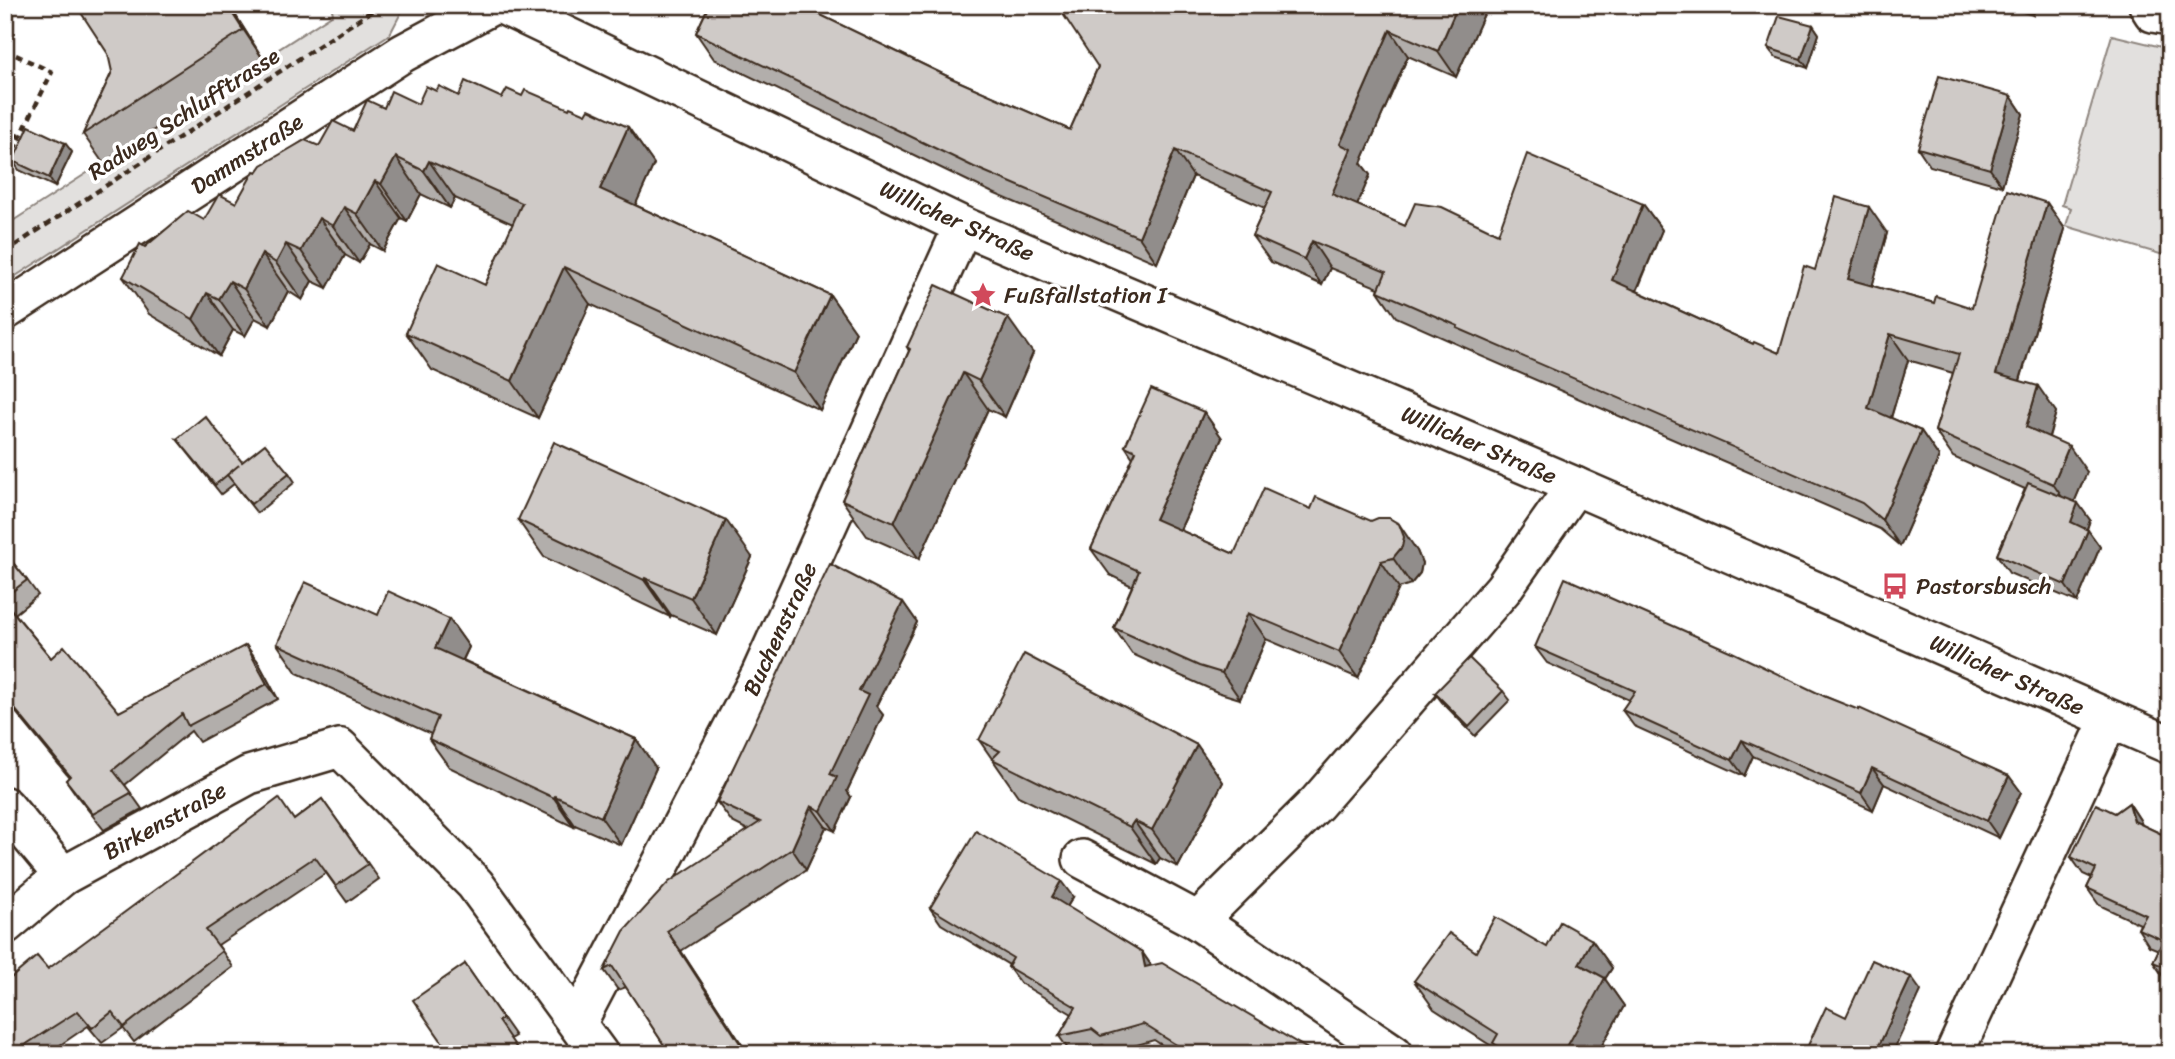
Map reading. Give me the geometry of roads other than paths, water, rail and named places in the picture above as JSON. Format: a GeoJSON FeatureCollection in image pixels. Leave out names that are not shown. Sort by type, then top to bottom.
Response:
{"type":"FeatureCollection","features":[{"type":"Feature","properties":{"kind":"street","name":"Dammstraße"},"geometry":{"type":"LineString","coordinates":[[5,311],[403,53],[493,5]]}},
{"type":"Feature","properties":{"kind":"street","name":"Willicher Straße"},"geometry":{"type":"LineString","coordinates":[[502,5],[963,226],[1575,486],[2170,745]]}},
{"type":"Feature","properties":{"kind":"street"},"geometry":{"type":"LineString","coordinates":[[2148,5],[2153,13],[2170,16]]}},
{"type":"Feature","properties":{"kind":"street","name":"Buchenstraße"},"geometry":{"type":"LineString","coordinates":[[578,1022],[760,675],[963,226]]}},
{"type":"Feature","properties":{"kind":"street","name":"Willicher Straße"},"geometry":{"type":"LineString","coordinates":[[1198,921],[1317,803],[1503,589],[1575,486]]}},
{"type":"Feature","properties":{"kind":"street"},"geometry":{"type":"LineString","coordinates":[[1954,1054],[2109,720]]}},
{"type":"Feature","properties":{"kind":"street","name":"Birkenstraße"},"geometry":{"type":"LineString","coordinates":[[5,925],[63,876],[249,775],[341,748],[475,884],[578,1022]]}},
{"type":"Feature","properties":{"kind":"street"},"geometry":{"type":"LineString","coordinates":[[5,806],[63,876]]}},
{"type":"Feature","properties":{"kind":"street"},"geometry":{"type":"LineString","coordinates":[[1082,859],[1198,921],[1394,1054]]}},
{"type":"Feature","properties":{"kind":"street"},"geometry":{"type":"LineString","coordinates":[[578,1022],[599,1054]]}},
{"type":"Feature","properties":{"kind":"place","name":"Fußfallstation I"},"geometry":{"type":"Point","coordinates":[983,295]}},
{"type":"Feature","properties":{"kind":"place","name":"Pastorsbusch"},"geometry":{"type":"Point","coordinates":[1895,586]}}]}
